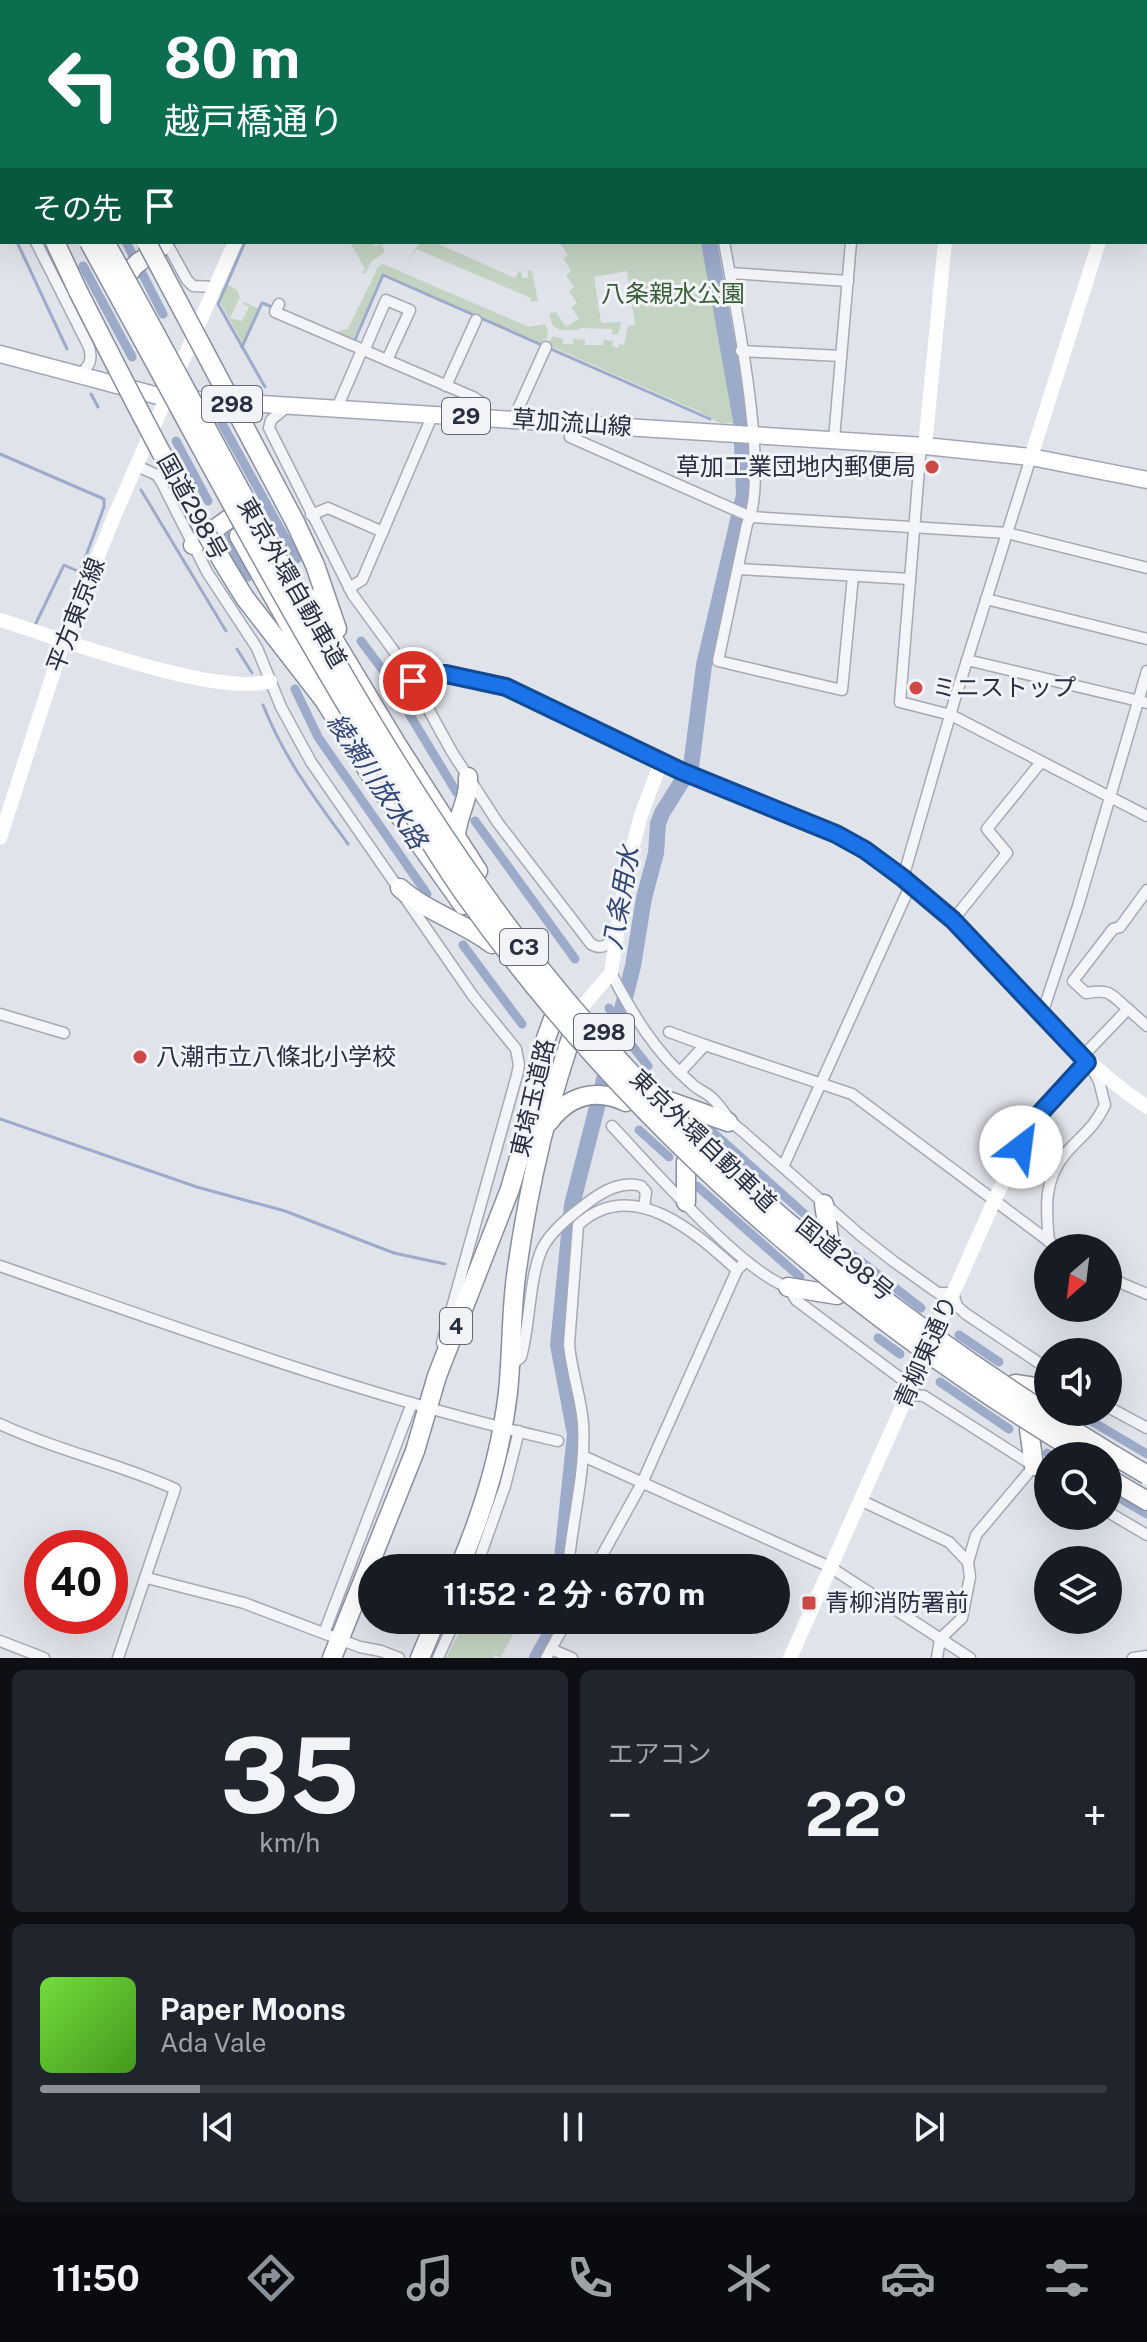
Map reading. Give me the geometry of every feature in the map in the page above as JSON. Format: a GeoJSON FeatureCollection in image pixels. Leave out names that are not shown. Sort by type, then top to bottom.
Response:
{"type":"FeatureCollection","features":[{"type":"Feature","properties":{"kind":"highway","name":"国道298号"},"geometry":{"type":"LineString","coordinates":[[56,244],[159,447],[245,598],[324,700],[440,876],[553,1019],[626,1102],[756,1227],[837,1295],[1050,1442]]}},
{"type":"Feature","properties":{"kind":"highway","name":"国道298号"},"geometry":{"type":"LineString","coordinates":[[82,244],[358,755]]}},
{"type":"Feature","properties":{"kind":"highway","name":"東京外環自動車道"},"geometry":{"type":"LineString","coordinates":[[90,244],[340,695],[465,895],[542,994],[659,1126],[797,1252],[960,1375],[1063,1442]]}},
{"type":"Feature","properties":{"kind":"highway","name":"東京外環自動車道"},"geometry":{"type":"LineString","coordinates":[[106,244],[248,506],[371,720],[482,891],[569,1003],[666,1111],[810,1242],[957,1354],[1147,1475]]}},
{"type":"Feature","properties":{"kind":"highway","name":"国道298号"},"geometry":{"type":"LineString","coordinates":[[115,244],[294,573],[389,732],[512,919],[582,1007],[666,1100],[747,1177],[831,1249],[936,1330],[1034,1396]]}},
{"type":"Feature","properties":{"kind":"highway"},"geometry":{"type":"LineString","coordinates":[[130,272],[137,262],[158,251],[156,244]]}},
{"type":"Feature","properties":{"kind":"highway","name":"国道298号"},"geometry":{"type":"LineString","coordinates":[[157,244],[315,565],[350,665]]}},
{"type":"Feature","properties":{"kind":"highway"},"geometry":{"type":"LineString","coordinates":[[193,545],[230,518]]}},
{"type":"Feature","properties":{"kind":"highway"},"geometry":{"type":"LineString","coordinates":[[456,836],[467,798],[468,777]]}},
{"type":"Feature","properties":{"kind":"highway"},"geometry":{"type":"LineString","coordinates":[[400,888],[422,905],[475,931],[492,944]]}},
{"type":"Feature","properties":{"kind":"highway","name":"東埼玉道路"},"geometry":{"type":"LineString","coordinates":[[332,1658],[333,1636],[415,1451],[420,1406],[437,1376],[514,1178],[541,1052],[553,1019],[582,1007]]}},
{"type":"Feature","properties":{"kind":"highway","name":"東埼玉道路"},"geometry":{"type":"LineString","coordinates":[[464,1554],[511,1429],[510,1367],[515,1279],[526,1208],[542,1131],[582,1007]]}},
{"type":"Feature","properties":{"kind":"highway"},"geometry":{"type":"LineString","coordinates":[[542,1131],[556,1113],[575,1098],[599,1094],[626,1102]]}},
{"type":"Feature","properties":{"kind":"highway"},"geometry":{"type":"LineString","coordinates":[[666,1100],[728,1122]]}},
{"type":"Feature","properties":{"kind":"highway"},"geometry":{"type":"LineString","coordinates":[[686,1162],[686,1202]]}},
{"type":"Feature","properties":{"kind":"highway"},"geometry":{"type":"LineString","coordinates":[[824,1204],[831,1249]]}},
{"type":"Feature","properties":{"kind":"highway"},"geometry":{"type":"LineString","coordinates":[[788,1287],[837,1295]]}},
{"type":"Feature","properties":{"kind":"highway"},"geometry":{"type":"LineString","coordinates":[[1015,1384],[1034,1387]]}},
{"type":"Feature","properties":{"kind":"highway"},"geometry":{"type":"LineString","coordinates":[[1081,1426],[1147,1466]]}},
{"type":"Feature","properties":{"kind":"highway"},"geometry":{"type":"LineString","coordinates":[[1029,1429],[1034,1446]]}},
{"type":"Feature","properties":{"kind":"highway"},"geometry":{"type":"LineString","coordinates":[[1122,1478],[1147,1492]]}},
{"type":"Feature","properties":{"kind":"highway"},"geometry":{"type":"LineString","coordinates":[[1122,1486],[1147,1501]]}},
{"type":"Feature","properties":{"kind":"highway"},"geometry":{"type":"LineString","coordinates":[[420,1658],[430,1634]]}},
{"type":"Feature","properties":{"kind":"main road","name":"草加流山線"},"geometry":{"type":"LineString","coordinates":[[0,354],[166,398],[923,446],[1031,457],[1147,480]]}},
{"type":"Feature","properties":{"kind":"street"},"geometry":{"type":"LineString","coordinates":[[37,244],[89,347],[92,357],[79,376]]}},
{"type":"Feature","properties":{"kind":"street"},"geometry":{"type":"LineString","coordinates":[[158,244],[193,286],[216,287]]}},
{"type":"Feature","properties":{"kind":"street","name":"平方東京線"},"geometry":{"type":"LineString","coordinates":[[1,833],[64,640],[234,244]]}},
{"type":"Feature","properties":{"kind":"street"},"geometry":{"type":"LineString","coordinates":[[724,244],[754,434],[754,506],[718,661],[842,690],[853,576]]}},
{"type":"Feature","properties":{"kind":"street"},"geometry":{"type":"LineString","coordinates":[[834,439],[851,244]]}},
{"type":"Feature","properties":{"kind":"street"},"geometry":{"type":"LineString","coordinates":[[945,244],[914,526],[900,702],[951,715],[1147,816]]}},
{"type":"Feature","properties":{"kind":"street"},"geometry":{"type":"LineString","coordinates":[[783,1167],[907,881],[967,660],[1098,244]]}},
{"type":"Feature","properties":{"kind":"street"},"geometry":{"type":"LineString","coordinates":[[730,273],[848,281]]}},
{"type":"Feature","properties":{"kind":"street"},"geometry":{"type":"LineString","coordinates":[[337,408],[386,300],[410,310],[387,360]]}},
{"type":"Feature","properties":{"kind":"street"},"geometry":{"type":"LineString","coordinates":[[279,304],[275,312],[482,403],[484,418]]}},
{"type":"Feature","properties":{"kind":"street"},"geometry":{"type":"LineString","coordinates":[[446,386],[476,320]]}},
{"type":"Feature","properties":{"kind":"street"},"geometry":{"type":"LineString","coordinates":[[513,420],[546,347]]}},
{"type":"Feature","properties":{"kind":"street"},"geometry":{"type":"LineString","coordinates":[[741,351],[841,356]]}},
{"type":"Feature","properties":{"kind":"street"},"geometry":{"type":"LineString","coordinates":[[289,405],[271,420],[269,428],[349,588],[386,639],[468,777],[523,857],[591,944],[605,946],[618,934]]}},
{"type":"Feature","properties":{"kind":"street"},"geometry":{"type":"LineString","coordinates":[[349,588],[362,580],[433,414]]}},
{"type":"Feature","properties":{"kind":"street"},"geometry":{"type":"LineString","coordinates":[[570,423],[570,437],[751,517],[1007,533],[1147,568]]}},
{"type":"Feature","properties":{"kind":"street"},"geometry":{"type":"LineString","coordinates":[[137,466],[157,475],[193,545],[257,648],[293,732],[311,762],[467,987],[516,1049],[519,1065],[444,1332],[437,1376]]}},
{"type":"Feature","properties":{"kind":"street"},"geometry":{"type":"LineString","coordinates":[[311,515],[328,508],[383,532]]}},
{"type":"Feature","properties":{"kind":"street"},"geometry":{"type":"LineString","coordinates":[[739,569],[910,579]]}},
{"type":"Feature","properties":{"kind":"street"},"geometry":{"type":"LineString","coordinates":[[986,599],[1147,639]]}},
{"type":"Feature","properties":{"kind":"street"},"geometry":{"type":"LineString","coordinates":[[0,620],[181,674],[250,685],[270,681]]}},
{"type":"Feature","properties":{"kind":"street"},"geometry":{"type":"LineString","coordinates":[[967,660],[1142,702]]}},
{"type":"Feature","properties":{"kind":"street"},"geometry":{"type":"LineString","coordinates":[[1040,1013],[1078,906],[1109,796],[1142,702],[1147,671]]}},
{"type":"Feature","properties":{"kind":"street"},"geometry":{"type":"LineString","coordinates":[[413,681],[433,674],[487,681],[506,687],[661,762],[836,834],[865,850],[953,920],[1085,1059],[1147,1107]]}},
{"type":"Feature","properties":{"kind":"street"},"geometry":{"type":"LineString","coordinates":[[582,1007],[611,973],[634,838],[661,762]]}},
{"type":"Feature","properties":{"kind":"street"},"geometry":{"type":"LineString","coordinates":[[953,920],[1007,853],[987,829],[1041,762]]}},
{"type":"Feature","properties":{"kind":"street"},"geometry":{"type":"LineString","coordinates":[[1147,890],[1073,981],[1086,993],[1099,989],[1107,992],[1147,1026]]}},
{"type":"Feature","properties":{"kind":"street"},"geometry":{"type":"LineString","coordinates":[[611,973],[638,1025],[659,1052],[718,1104],[728,1122],[860,1235],[929,1288],[943,1295],[953,1293],[957,1306],[966,1314],[1034,1360]]}},
{"type":"Feature","properties":{"kind":"street"},"geometry":{"type":"LineString","coordinates":[[1085,1059],[1128,1009]]}},
{"type":"Feature","properties":{"kind":"street"},"geometry":{"type":"LineString","coordinates":[[0,1014],[64,1033]]}},
{"type":"Feature","properties":{"kind":"street"},"geometry":{"type":"LineString","coordinates":[[669,1032],[852,1094],[1040,1234]]}},
{"type":"Feature","properties":{"kind":"street"},"geometry":{"type":"LineString","coordinates":[[680,1072],[705,1045]]}},
{"type":"Feature","properties":{"kind":"street"},"geometry":{"type":"LineString","coordinates":[[1052,1234],[1045,1201],[1050,1185],[1067,1153],[1091,1130],[1105,1105],[1099,1081],[1085,1059]]}},
{"type":"Feature","properties":{"kind":"street","name":"青柳東通り"},"geometry":{"type":"LineString","coordinates":[[790,1658],[995,1199],[1033,1121],[1085,1059]]}},
{"type":"Feature","properties":{"kind":"street"},"geometry":{"type":"LineString","coordinates":[[612,1126],[746,1261],[788,1287],[796,1300],[903,1380],[906,1398],[924,1396],[1034,1466]]}},
{"type":"Feature","properties":{"kind":"street"},"geometry":{"type":"LineString","coordinates":[[510,1367],[521,1357],[539,1259],[548,1238],[587,1203],[613,1187],[625,1184],[641,1186],[646,1192],[644,1208]]}},
{"type":"Feature","properties":{"kind":"street"},"geometry":{"type":"LineString","coordinates":[[570,1554],[583,1456],[580,1399],[569,1344],[578,1225],[597,1210],[610,1206],[644,1208],[688,1228],[737,1270]]}},
{"type":"Feature","properties":{"kind":"street"},"geometry":{"type":"LineString","coordinates":[[603,1554],[642,1483],[737,1270],[746,1261]]}},
{"type":"Feature","properties":{"kind":"street"},"geometry":{"type":"LineString","coordinates":[[0,1266],[420,1406],[558,1441]]}},
{"type":"Feature","properties":{"kind":"street"},"geometry":{"type":"LineString","coordinates":[[1122,1281],[1147,1294]]}},
{"type":"Feature","properties":{"kind":"street"},"geometry":{"type":"LineString","coordinates":[[1122,1415],[1147,1428]]}},
{"type":"Feature","properties":{"kind":"street"},"geometry":{"type":"LineString","coordinates":[[0,1424],[46,1444],[113,1467],[130,1469],[175,1489],[118,1658]]}},
{"type":"Feature","properties":{"kind":"street"},"geometry":{"type":"LineString","coordinates":[[481,1554],[505,1486],[511,1429]]}},
{"type":"Feature","properties":{"kind":"street"},"geometry":{"type":"LineString","coordinates":[[583,1456],[830,1567],[970,1658]]}},
{"type":"Feature","properties":{"kind":"street"},"geometry":{"type":"LineString","coordinates":[[937,1658],[940,1639],[962,1618],[970,1577],[968,1562],[976,1535],[1034,1477]]}},
{"type":"Feature","properties":{"kind":"street"},"geometry":{"type":"LineString","coordinates":[[860,1500],[949,1542],[968,1562]]}},
{"type":"Feature","properties":{"kind":"street"},"geometry":{"type":"LineString","coordinates":[[1122,1520],[1147,1535]]}},
{"type":"Feature","properties":{"kind":"street"},"geometry":{"type":"LineString","coordinates":[[147,1578],[244,1603],[399,1658]]}},
{"type":"Feature","properties":{"kind":"street"},"geometry":{"type":"LineString","coordinates":[[438,1658],[449,1634]]}},
{"type":"Feature","properties":{"kind":"street"},"geometry":{"type":"LineString","coordinates":[[559,1634],[549,1653],[572,1658]]}},
{"type":"Feature","properties":{"kind":"street"},"geometry":{"type":"LineString","coordinates":[[0,1641],[44,1658]]}},
{"type":"Feature","properties":{"kind":"street"},"geometry":{"type":"LineString","coordinates":[[1133,1658],[1147,1656]]}},
{"type":"Feature","properties":{"kind":"green space"},"geometry":{"type":"Polygon","coordinates":[[[351,244],[373,244],[375,247],[381,244],[385,252],[371,262],[365,274],[362,272],[365,269],[351,244]]]}},
{"type":"Feature","properties":{"kind":"green space"},"geometry":{"type":"Polygon","coordinates":[[[419,244],[438,244],[515,278],[521,271],[522,278],[528,278],[528,270],[532,271],[538,301],[530,302],[531,298],[416,249],[408,264],[414,250],[419,244]]]}},
{"type":"Feature","properties":{"kind":"green space","name":"八条親水公園"},"geometry":{"type":"Polygon","coordinates":[[[561,244],[706,244],[739,423],[720,423],[548,345],[553,336],[563,339],[563,344],[573,344],[573,339],[585,340],[585,345],[603,345],[604,340],[613,341],[612,346],[617,348],[620,344],[624,345],[628,326],[635,325],[627,271],[594,277],[601,323],[621,322],[618,335],[612,334],[612,329],[560,330],[553,326],[549,314],[556,312],[566,327],[579,319],[571,307],[577,303],[569,291],[574,287],[566,275],[571,271],[563,258],[568,255],[561,244]]]}},
{"type":"Feature","properties":{"kind":"green space"},"geometry":{"type":"Polygon","coordinates":[[[383,264],[529,327],[545,324],[547,338],[541,343],[383,274],[353,339],[335,332],[348,329],[378,267],[383,264]]]}},
{"type":"Feature","properties":{"kind":"green space"},"geometry":{"type":"Polygon","coordinates":[[[227,284],[237,290],[240,297],[230,318],[242,321],[249,307],[244,302],[259,309],[243,344],[220,302],[227,284]]]}},
{"type":"Feature","properties":{"kind":"green space"},"geometry":{"type":"Polygon","coordinates":[[[459,1634],[513,1634],[500,1658],[495,1655],[493,1658],[446,1658],[459,1634]]]}},
{"type":"Feature","properties":{"kind":"waterway"},"geometry":{"type":"LineString","coordinates":[[18,244],[67,349]]}},
{"type":"Feature","properties":{"kind":"waterway","name":"綾瀬川放水路"},"geometry":{"type":"LineString","coordinates":[[127,244],[163,314]]}},
{"type":"Feature","properties":{"kind":"waterway"},"geometry":{"type":"LineString","coordinates":[[244,244],[218,304],[265,387]]}},
{"type":"Feature","properties":{"kind":"waterway","name":"八条用水"},"geometry":{"type":"LineString","coordinates":[[562,1554],[575,1434],[558,1345],[572,1205],[633,966],[644,898],[656,853],[658,824],[691,767],[704,665],[744,495],[741,420],[709,244]]}},
{"type":"Feature","properties":{"kind":"waterway","name":"綾瀬川放水路"},"geometry":{"type":"LineString","coordinates":[[83,266],[132,357]]}},
{"type":"Feature","properties":{"kind":"waterway"},"geometry":{"type":"LineString","coordinates":[[352,341],[383,275],[710,419]]}},
{"type":"Feature","properties":{"kind":"waterway"},"geometry":{"type":"LineString","coordinates":[[242,347],[262,303],[275,308]]}},
{"type":"Feature","properties":{"kind":"waterway"},"geometry":{"type":"LineString","coordinates":[[91,394],[98,407]]}},
{"type":"Feature","properties":{"kind":"waterway","name":"綾瀬川放水路"},"geometry":{"type":"LineString","coordinates":[[221,422],[297,559]]}},
{"type":"Feature","properties":{"kind":"waterway","name":"綾瀬川放水路"},"geometry":{"type":"LineString","coordinates":[[176,441],[208,501]]}},
{"type":"Feature","properties":{"kind":"waterway"},"geometry":{"type":"LineString","coordinates":[[0,454],[104,499],[104,507],[80,572],[64,565],[36,623]]}},
{"type":"Feature","properties":{"kind":"waterway"},"geometry":{"type":"LineString","coordinates":[[141,490],[226,631]]}},
{"type":"Feature","properties":{"kind":"waterway","name":"綾瀬川放水路"},"geometry":{"type":"LineString","coordinates":[[225,535],[248,577]]}},
{"type":"Feature","properties":{"kind":"waterway","name":"綾瀬川放水路"},"geometry":{"type":"LineString","coordinates":[[361,641],[382,669],[457,793]]}},
{"type":"Feature","properties":{"kind":"waterway"},"geometry":{"type":"LineString","coordinates":[[237,649],[252,673]]}},
{"type":"Feature","properties":{"kind":"waterway","name":"綾瀬川放水路"},"geometry":{"type":"LineString","coordinates":[[295,689],[318,737],[427,894]]}},
{"type":"Feature","properties":{"kind":"waterway"},"geometry":{"type":"LineString","coordinates":[[263,705],[291,761],[348,844]]}},
{"type":"Feature","properties":{"kind":"waterway","name":"綾瀬川放水路"},"geometry":{"type":"LineString","coordinates":[[475,821],[575,959]]}},
{"type":"Feature","properties":{"kind":"waterway","name":"綾瀬川放水路"},"geometry":{"type":"LineString","coordinates":[[463,945],[522,1024]]}},
{"type":"Feature","properties":{"kind":"waterway","name":"綾瀬川放水路"},"geometry":{"type":"LineString","coordinates":[[609,1008],[626,1038],[648,1066]]}},
{"type":"Feature","properties":{"kind":"waterway"},"geometry":{"type":"LineString","coordinates":[[0,1119],[197,1187],[285,1211],[394,1253],[445,1264]]}},
{"type":"Feature","properties":{"kind":"waterway","name":"綾瀬川放水路"},"geometry":{"type":"LineString","coordinates":[[708,1128],[818,1226]]}},
{"type":"Feature","properties":{"kind":"waterway","name":"綾瀬川放水路"},"geometry":{"type":"LineString","coordinates":[[639,1130],[669,1157]]}},
{"type":"Feature","properties":{"kind":"waterway","name":"綾瀬川放水路"},"geometry":{"type":"LineString","coordinates":[[697,1186],[800,1277]]}},
{"type":"Feature","properties":{"kind":"waterway","name":"綾瀬川放水路"},"geometry":{"type":"LineString","coordinates":[[849,1252],[921,1308]]}},
{"type":"Feature","properties":{"kind":"waterway","name":"綾瀬川放水路"},"geometry":{"type":"LineString","coordinates":[[959,1335],[999,1362]]}},
{"type":"Feature","properties":{"kind":"waterway","name":"綾瀬川放水路"},"geometry":{"type":"LineString","coordinates":[[878,1338],[900,1354]]}},
{"type":"Feature","properties":{"kind":"waterway","name":"綾瀬川放水路"},"geometry":{"type":"LineString","coordinates":[[940,1382],[1009,1429]]}},
{"type":"Feature","properties":{"kind":"waterway","name":"綾瀬川放水路"},"geometry":{"type":"LineString","coordinates":[[1100,1426],[1147,1454]]}},
{"type":"Feature","properties":{"kind":"waterway","name":"綾瀬川放水路"},"geometry":{"type":"LineString","coordinates":[[1122,1499],[1147,1514]]}},
{"type":"Feature","properties":{"kind":"waterway","name":"八条用水"},"geometry":{"type":"LineString","coordinates":[[537,1658],[550,1634]]}},
{"type":"Feature","properties":{"kind":"place","name":"草加工業団地内郵便局"},"geometry":{"type":"Point","coordinates":[932,467]}},
{"type":"Feature","properties":{"kind":"place","name":"ミニストップ"},"geometry":{"type":"Point","coordinates":[916,688]}},
{"type":"Feature","properties":{"kind":"place","name":"八潮市立八條北小学校"},"geometry":{"type":"Point","coordinates":[140,1057]}},
{"type":"Feature","properties":{"kind":"place","name":"青柳消防署前"},"geometry":{"type":"Point","coordinates":[809,1603]}},
{"type":"Feature","properties":{"kind":"route"},"geometry":{"type":"LineString","coordinates":[[413,681],[425,675],[446,674],[506,687],[681,771],[836,834],[885,863],[953,920],[1087,1062],[1033,1121],[1021,1147]]}}]}
